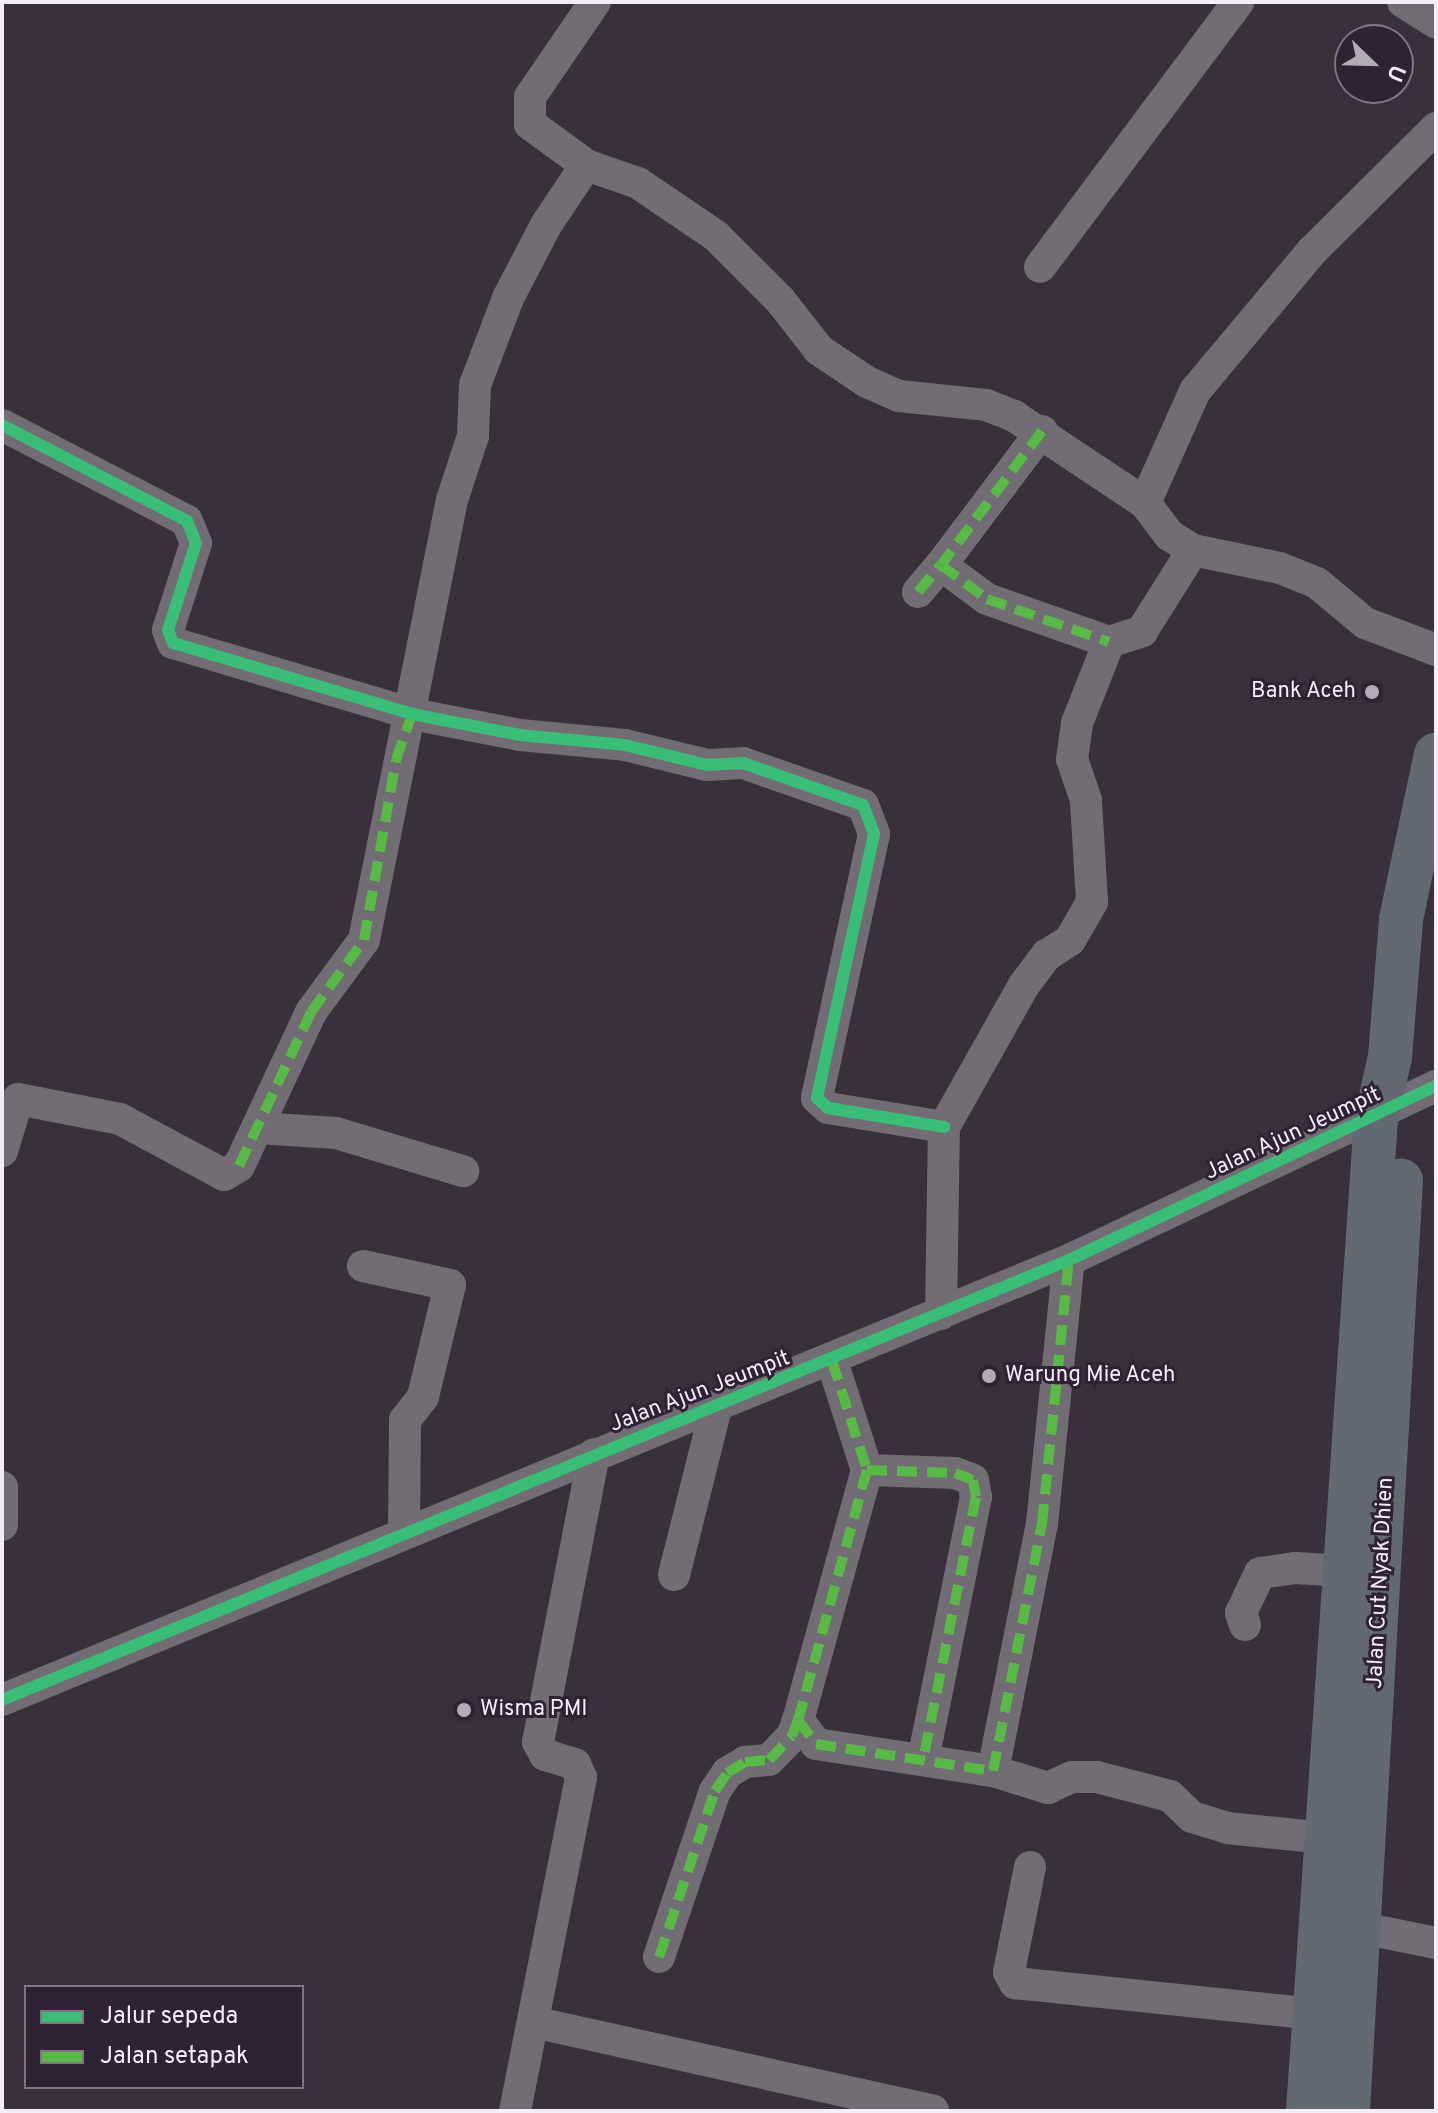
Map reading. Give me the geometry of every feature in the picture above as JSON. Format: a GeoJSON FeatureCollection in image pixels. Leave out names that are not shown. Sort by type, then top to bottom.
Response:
{"type":"FeatureCollection","features":[{"type":"Feature","properties":{"kind":"highway","name":"Jalan Cut Nyak Dhien"},"geometry":{"type":"LineString","coordinates":[[1348,2111],[1340,1924],[1406,1103],[1390,1057],[1401,919],[1436,755]]}},
{"type":"Feature","properties":{"kind":"highway","name":"Jalan Cut Nyak Dhien"},"geometry":{"type":"LineString","coordinates":[[1308,2111],[1314,2014],[1340,1924],[1325,1838],[1346,1571],[1406,1103]]}},
{"type":"Feature","properties":{"kind":"street"},"geometry":{"type":"LineString","coordinates":[[595,2],[530,97],[530,124],[586,165],[638,183],[716,236],[780,300],[819,350],[867,382],[899,396],[986,405],[1042,431],[1145,503],[1169,535],[1193,550],[1280,568],[1317,583],[1365,623],[1436,650]]}},
{"type":"Feature","properties":{"kind":"street"},"geometry":{"type":"LineString","coordinates":[[1040,267],[1238,2]]}},
{"type":"Feature","properties":{"kind":"street"},"geometry":{"type":"LineString","coordinates":[[1403,2],[1436,23]]}},
{"type":"Feature","properties":{"kind":"street"},"geometry":{"type":"LineString","coordinates":[[1145,503],[1195,391],[1312,251],[1436,128]]}},
{"type":"Feature","properties":{"kind":"street"},"geometry":{"type":"LineString","coordinates":[[7,1112],[120,1119],[224,1175],[239,1166],[311,1012],[364,940],[396,760],[412,714],[452,500],[473,436],[475,385],[508,298],[546,225],[586,165]]}},
{"type":"Feature","properties":{"kind":"street"},"geometry":{"type":"LineString","coordinates":[[2,425],[187,521],[196,543],[168,630],[173,643],[412,714],[520,735],[625,745],[707,765],[743,763],[863,805],[874,834],[817,1098],[828,1108],[944,1127]]}},
{"type":"Feature","properties":{"kind":"street"},"geometry":{"type":"LineString","coordinates":[[918,592],[1042,431]]}},
{"type":"Feature","properties":{"kind":"street"},"geometry":{"type":"LineString","coordinates":[[941,565],[987,599],[1109,642],[1142,631],[1193,550]]}},
{"type":"Feature","properties":{"kind":"street"},"geometry":{"type":"LineString","coordinates":[[941,1314],[944,1127],[1024,985],[1047,955],[1070,940],[1092,902],[1086,800],[1072,759],[1077,723],[1109,642]]}},
{"type":"Feature","properties":{"kind":"street","name":"Jalan Ajun Jeumpit"},"geometry":{"type":"LineString","coordinates":[[2,1700],[404,1530],[832,1361],[1069,1260],[1406,1103]]}},
{"type":"Feature","properties":{"kind":"street"},"geometry":{"type":"LineString","coordinates":[[257,1128],[336,1133],[463,1171]]}},
{"type":"Feature","properties":{"kind":"street"},"geometry":{"type":"LineString","coordinates":[[993,1771],[1042,1524],[1069,1260]]}},
{"type":"Feature","properties":{"kind":"street"},"geometry":{"type":"LineString","coordinates":[[363,1266],[450,1285],[423,1397],[405,1420],[404,1530]]}},
{"type":"Feature","properties":{"kind":"street"},"geometry":{"type":"LineString","coordinates":[[659,1957],[715,1791],[736,1768],[769,1760],[792,1736],[798,1720],[867,1470],[832,1361]]}},
{"type":"Feature","properties":{"kind":"street"},"geometry":{"type":"LineString","coordinates":[[674,1575],[716,1408]]}},
{"type":"Feature","properties":{"kind":"street"},"geometry":{"type":"LineString","coordinates":[[515,2111],[581,1777],[575,1764],[545,1755],[538,1742],[594,1454]]}},
{"type":"Feature","properties":{"kind":"street"},"geometry":{"type":"LineString","coordinates":[[867,1470],[955,1473],[973,1480],[976,1497],[923,1760]]}},
{"type":"Feature","properties":{"kind":"street"},"geometry":{"type":"LineString","coordinates":[[2,1487],[2,1525]]}},
{"type":"Feature","properties":{"kind":"street"},"geometry":{"type":"LineString","coordinates":[[1245,1625],[1241,1613],[1260,1573],[1295,1568],[1346,1571]]}},
{"type":"Feature","properties":{"kind":"street"},"geometry":{"type":"LineString","coordinates":[[798,1720],[816,1744],[993,1771],[1048,1788],[1072,1777],[1097,1777],[1170,1796],[1192,1817],[1227,1828],[1325,1838]]}},
{"type":"Feature","properties":{"kind":"street"},"geometry":{"type":"LineString","coordinates":[[1030,1867],[1009,1972],[1015,1983],[1314,2014]]}},
{"type":"Feature","properties":{"kind":"street"},"geometry":{"type":"LineString","coordinates":[[1340,1924],[1436,1943]]}},
{"type":"Feature","properties":{"kind":"street"},"geometry":{"type":"LineString","coordinates":[[533,2022],[933,2111]]}},
{"type":"Feature","properties":{"kind":"marked path"},"geometry":{"type":"LineString","coordinates":[[1042,431],[941,565],[987,599],[1109,642]]}},
{"type":"Feature","properties":{"kind":"marked path"},"geometry":{"type":"LineString","coordinates":[[918,592],[941,565]]}},
{"type":"Feature","properties":{"kind":"marked path"},"geometry":{"type":"LineString","coordinates":[[239,1166],[311,1012],[364,940],[396,760],[412,714],[405,712]]}},
{"type":"Feature","properties":{"kind":"marked path"},"geometry":{"type":"LineString","coordinates":[[832,1361],[867,1470],[798,1720],[816,1744],[993,1771],[1042,1524],[1069,1260]]}},
{"type":"Feature","properties":{"kind":"marked path"},"geometry":{"type":"LineString","coordinates":[[867,1470],[955,1473],[973,1480],[976,1497],[923,1760]]}},
{"type":"Feature","properties":{"kind":"marked path"},"geometry":{"type":"LineString","coordinates":[[659,1957],[715,1791],[727,1773],[745,1762],[769,1760],[792,1736],[798,1720]]}},
{"type":"Feature","properties":{"kind":"cycle path"},"geometry":{"type":"LineString","coordinates":[[2,425],[187,521],[196,543],[168,630],[173,643],[412,714],[520,735],[625,745],[707,765],[743,763],[863,805],[874,834],[817,1098],[828,1108],[944,1127]]}},
{"type":"Feature","properties":{"kind":"cycle path"},"geometry":{"type":"LineString","coordinates":[[2,1700],[1069,1260],[1436,1086]]}},
{"type":"Feature","properties":{"kind":"place","name":"Bank Aceh"},"geometry":{"type":"Point","coordinates":[1372,692]}},
{"type":"Feature","properties":{"kind":"place","name":"Warung Mie Aceh"},"geometry":{"type":"Point","coordinates":[989,1376]}},
{"type":"Feature","properties":{"kind":"place","name":"Wisma PMI"},"geometry":{"type":"Point","coordinates":[464,1710]}}]}
